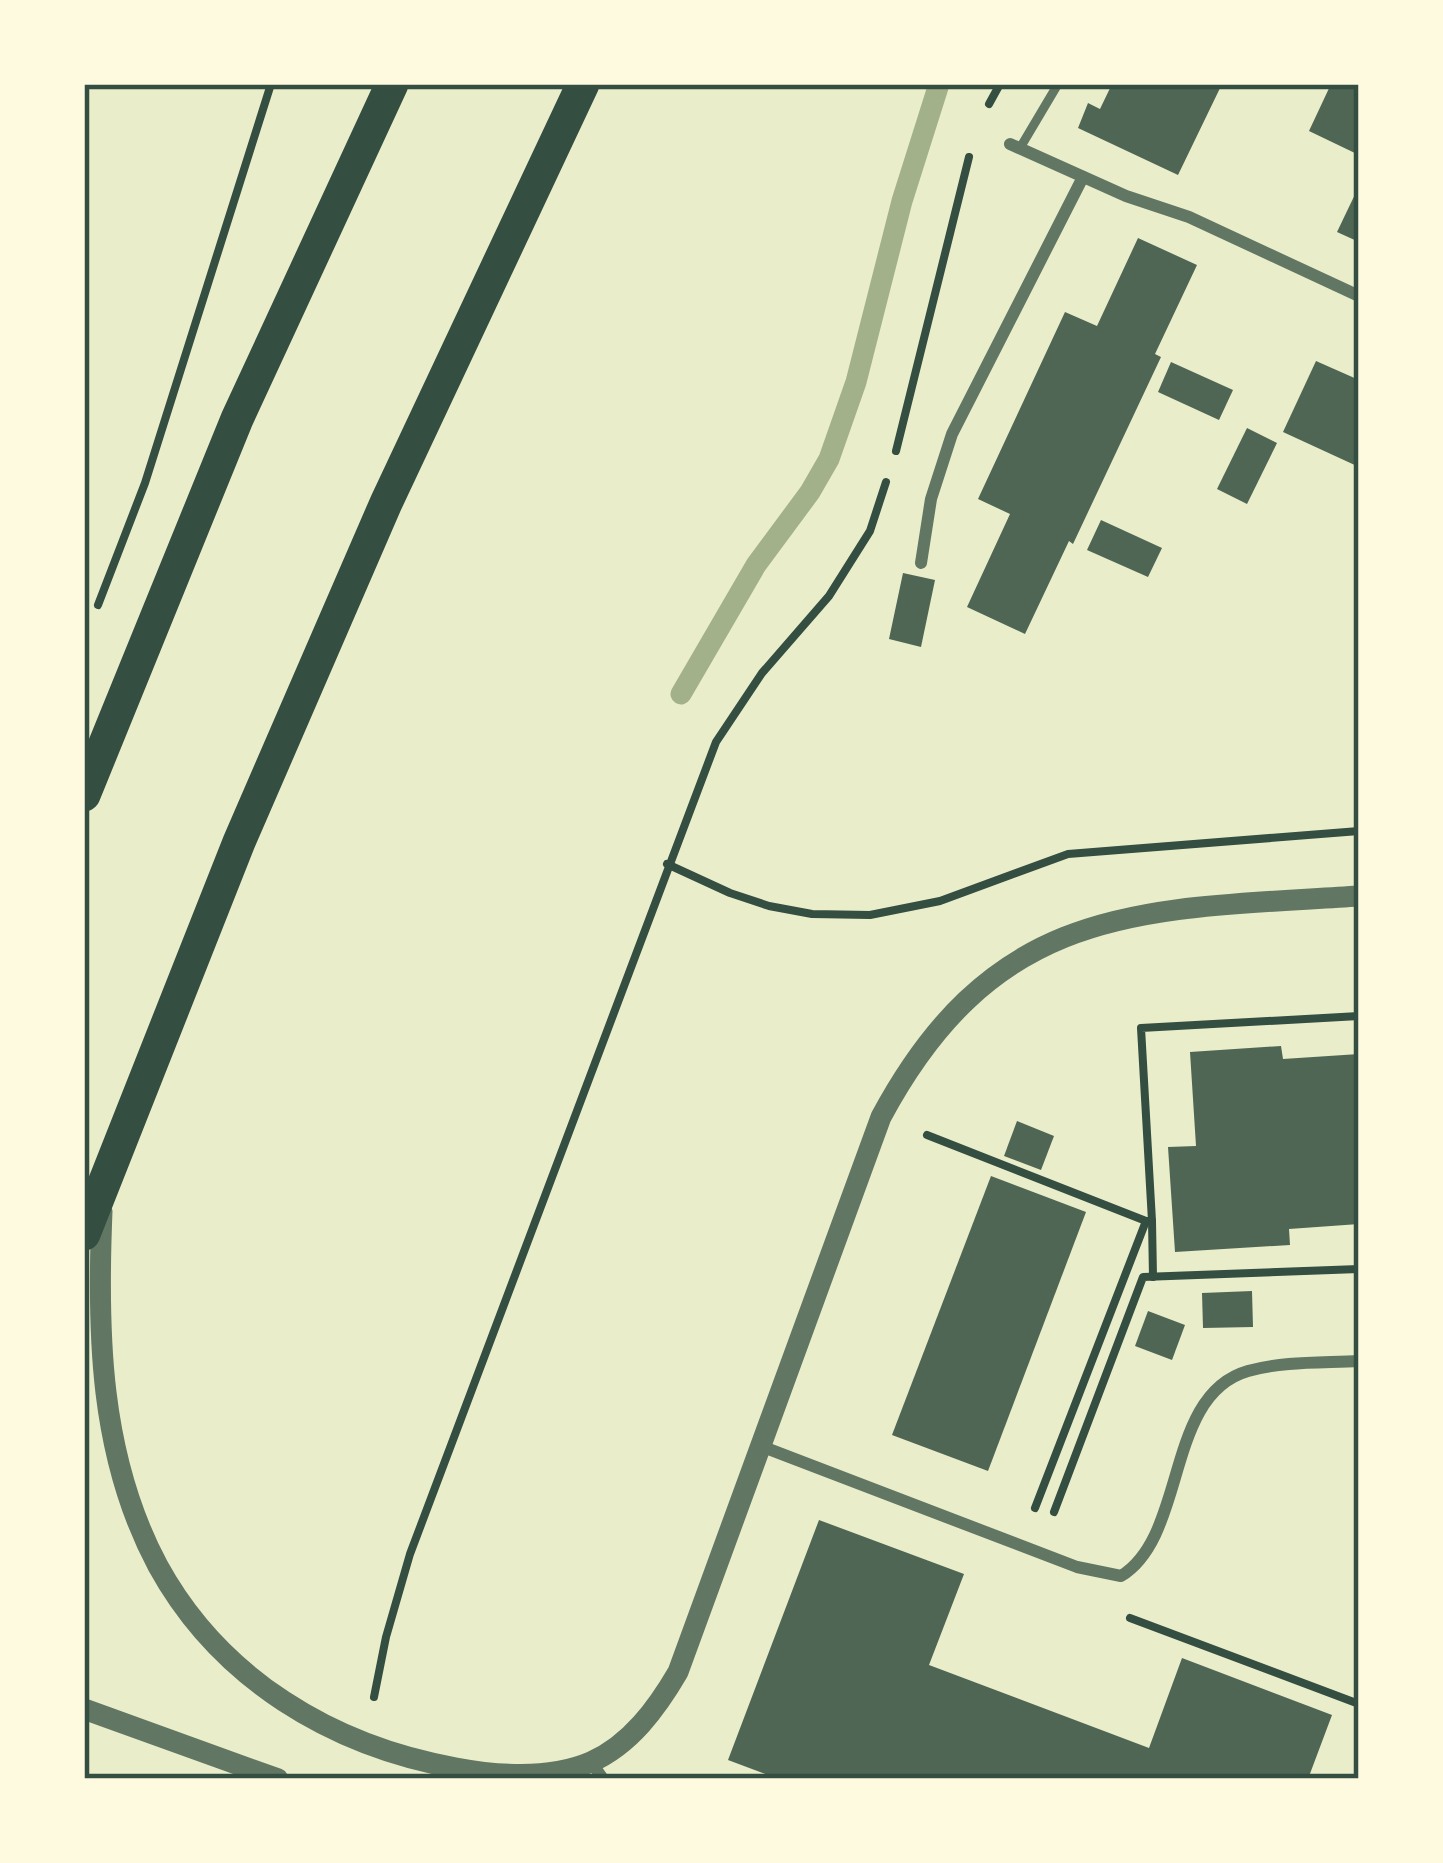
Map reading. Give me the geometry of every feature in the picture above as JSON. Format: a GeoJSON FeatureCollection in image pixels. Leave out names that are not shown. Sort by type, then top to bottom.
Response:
{"type":"FeatureCollection","features":[{"type":"Feature","properties":{"kind":"highway"},"geometry":{"type":"LineString","coordinates":[[84,795],[237,418],[392,84]]}},
{"type":"Feature","properties":{"kind":"highway"},"geometry":{"type":"LineString","coordinates":[[84,1234],[239,842],[377,524],[583,84]]}},
{"type":"Feature","properties":{"kind":"street"},"geometry":{"type":"LineString","coordinates":[[1015,146],[1189,217],[1359,296]]}},
{"type":"Feature","properties":{"kind":"street"},"geometry":{"type":"LineString","coordinates":[[921,563],[931,499],[952,434],[1083,176]]}},
{"type":"Feature","properties":{"kind":"street"},"geometry":{"type":"LineString","coordinates":[[103,1186],[98,1324],[104,1383],[130,1498],[157,1564],[195,1623],[231,1660],[291,1706],[364,1744],[495,1775],[597,1770],[645,1720],[678,1672],[881,1117],[909,1065],[941,1023],[1007,969],[1064,935],[1166,908],[1359,896]]}},
{"type":"Feature","properties":{"kind":"street"},"geometry":{"type":"LineString","coordinates":[[758,1445],[1038,1552],[1103,1575],[1121,1576],[1136,1567],[1147,1549],[1186,1441],[1214,1393],[1247,1371],[1359,1361]]}},
{"type":"Feature","properties":{"kind":"street"},"geometry":{"type":"LineString","coordinates":[[91,1715],[278,1779]]}},
{"type":"Feature","properties":{"kind":"lane"},"geometry":{"type":"LineString","coordinates":[[1015,146],[1058,84]]}},
{"type":"Feature","properties":{"kind":"path"},"geometry":{"type":"LineString","coordinates":[[92,620],[145,483],[272,84]]}},
{"type":"Feature","properties":{"kind":"path"},"geometry":{"type":"LineString","coordinates":[[982,119],[1000,84]]}},
{"type":"Feature","properties":{"kind":"path"},"geometry":{"type":"LineString","coordinates":[[364,1744],[386,1637],[410,1555],[716,742],[762,673],[829,596],[871,531],[897,448],[971,152]]}},
{"type":"Feature","properties":{"kind":"path"},"geometry":{"type":"LineString","coordinates":[[667,864],[770,906],[857,916],[940,901],[1069,854],[1359,831]]}},
{"type":"Feature","properties":{"kind":"path"},"geometry":{"type":"LineString","coordinates":[[1153,1277],[1141,1028],[1359,1016]]}},
{"type":"Feature","properties":{"kind":"path"},"geometry":{"type":"LineString","coordinates":[[881,1117],[1149,1221]]}},
{"type":"Feature","properties":{"kind":"path"},"geometry":{"type":"LineString","coordinates":[[1021,1545],[1149,1221]]}},
{"type":"Feature","properties":{"kind":"path"},"geometry":{"type":"LineString","coordinates":[[1038,1552],[1143,1277],[1359,1269]]}},
{"type":"Feature","properties":{"kind":"path"},"geometry":{"type":"LineString","coordinates":[[1121,1576],[1130,1618],[1359,1704]]}},
{"type":"Feature","properties":{"kind":"building"},"geometry":{"type":"Polygon","coordinates":[[[1112,84],[1222,84],[1178,175],[1078,128],[1088,103],[1100,109],[1112,84]]]}},
{"type":"Feature","properties":{"kind":"building"},"geometry":{"type":"Polygon","coordinates":[[[1331,84],[1359,84],[1359,155],[1309,131],[1331,84]]]}},
{"type":"Feature","properties":{"kind":"building"},"geometry":{"type":"Polygon","coordinates":[[[1359,186],[1359,242],[1337,232],[1359,186]]]}},
{"type":"Feature","properties":{"kind":"building"},"geometry":{"type":"Polygon","coordinates":[[[1138,238],[1197,265],[1155,354],[1161,357],[1025,634],[967,607],[1010,514],[978,499],[1065,312],[1097,326],[1138,238]]]}},
{"type":"Feature","properties":{"kind":"building"},"geometry":{"type":"Polygon","coordinates":[[[1316,361],[1359,380],[1359,467],[1283,432],[1316,361]]]}},
{"type":"Feature","properties":{"kind":"building"},"geometry":{"type":"Polygon","coordinates":[[[1171,362],[1233,390],[1219,420],[1158,392],[1171,362]]]}},
{"type":"Feature","properties":{"kind":"building"},"geometry":{"type":"Polygon","coordinates":[[[1247,428],[1277,443],[1247,504],[1217,489],[1247,428]]]}},
{"type":"Feature","properties":{"kind":"building"},"geometry":{"type":"Polygon","coordinates":[[[1101,520],[1162,548],[1148,577],[1087,550],[1101,520]]]}},
{"type":"Feature","properties":{"kind":"building"},"geometry":{"type":"Polygon","coordinates":[[[903,573],[935,580],[921,647],[889,639],[903,573]]]}},
{"type":"Feature","properties":{"kind":"building"},"geometry":{"type":"Polygon","coordinates":[[[1281,1046],[1283,1059],[1359,1054],[1359,1224],[1289,1229],[1290,1245],[1175,1252],[1168,1147],[1196,1146],[1190,1052],[1281,1046]]]}},
{"type":"Feature","properties":{"kind":"building"},"geometry":{"type":"Polygon","coordinates":[[[1017,1121],[1054,1136],[1041,1170],[1004,1156],[1017,1121]]]}},
{"type":"Feature","properties":{"kind":"building"},"geometry":{"type":"Polygon","coordinates":[[[991,1176],[1086,1212],[988,1471],[892,1435],[991,1176]]]}},
{"type":"Feature","properties":{"kind":"building"},"geometry":{"type":"Polygon","coordinates":[[[1252,1291],[1253,1327],[1203,1328],[1202,1293],[1252,1291]]]}},
{"type":"Feature","properties":{"kind":"building"},"geometry":{"type":"Polygon","coordinates":[[[1148,1311],[1185,1325],[1172,1360],[1135,1346],[1148,1311]]]}},
{"type":"Feature","properties":{"kind":"building"},"geometry":{"type":"Polygon","coordinates":[[[819,1520],[964,1574],[929,1665],[1149,1748],[1182,1658],[1332,1715],[1308,1779],[779,1779],[728,1760],[819,1520]]]}},
{"type":"Feature","properties":{"kind":"waterway"},"geometry":{"type":"LineString","coordinates":[[681,694],[756,565],[829,459],[856,382],[902,201],[939,84]]}}]}
